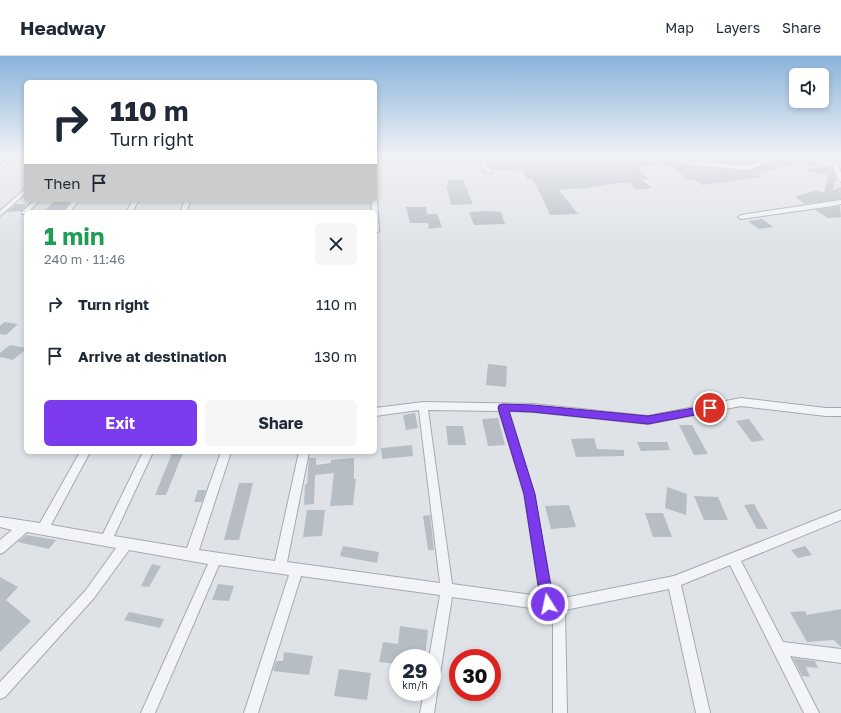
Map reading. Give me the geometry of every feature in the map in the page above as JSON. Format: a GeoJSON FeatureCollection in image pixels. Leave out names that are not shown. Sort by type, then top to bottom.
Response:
{"type":"FeatureCollection","features":[{"type":"Feature","properties":{"kind":"street"},"geometry":{"type":"LineString","coordinates":[[0,214],[24,192]]}},
{"type":"Feature","properties":{"kind":"street"},"geometry":{"type":"LineString","coordinates":[[27,210],[35,202]]}},
{"type":"Feature","properties":{"kind":"street"},"geometry":{"type":"LineString","coordinates":[[68,210],[74,202]]}},
{"type":"Feature","properties":{"kind":"street"},"geometry":{"type":"LineString","coordinates":[[741,217],[818,207],[841,202]]}},
{"type":"Feature","properties":{"kind":"street"},"geometry":{"type":"LineString","coordinates":[[377,412],[423,406],[533,408],[648,420],[741,402],[826,412],[841,412]]}},
{"type":"Feature","properties":{"kind":"street"},"geometry":{"type":"LineString","coordinates":[[423,406],[447,590],[438,649]]}},
{"type":"Feature","properties":{"kind":"street"},"geometry":{"type":"LineString","coordinates":[[503,408],[529,494],[553,605],[560,713]]}},
{"type":"Feature","properties":{"kind":"street"},"geometry":{"type":"LineString","coordinates":[[42,528],[84,454]]}},
{"type":"Feature","properties":{"kind":"street"},"geometry":{"type":"LineString","coordinates":[[106,541],[147,454]]}},
{"type":"Feature","properties":{"kind":"street"},"geometry":{"type":"LineString","coordinates":[[191,555],[225,454]]}},
{"type":"Feature","properties":{"kind":"street"},"geometry":{"type":"LineString","coordinates":[[280,567],[304,454]]}},
{"type":"Feature","properties":{"kind":"street"},"geometry":{"type":"LineString","coordinates":[[0,522],[216,559],[553,605],[674,582],[841,515]]}},
{"type":"Feature","properties":{"kind":"street"},"geometry":{"type":"LineString","coordinates":[[0,548],[25,526]]}},
{"type":"Feature","properties":{"kind":"street"},"geometry":{"type":"LineString","coordinates":[[0,692],[90,594],[126,544]]}},
{"type":"Feature","properties":{"kind":"street"},"geometry":{"type":"LineString","coordinates":[[148,713],[216,559]]}},
{"type":"Feature","properties":{"kind":"street"},"geometry":{"type":"LineString","coordinates":[[733,559],[812,713]]}},
{"type":"Feature","properties":{"kind":"street"},"geometry":{"type":"LineString","coordinates":[[251,713],[296,570]]}},
{"type":"Feature","properties":{"kind":"street"},"geometry":{"type":"LineString","coordinates":[[674,582],[703,713]]}},
{"type":"Feature","properties":{"kind":"street"},"geometry":{"type":"LineString","coordinates":[[778,648],[841,656]]}},
{"type":"Feature","properties":{"kind":"street"},"geometry":{"type":"LineString","coordinates":[[427,713],[429,701]]}},
{"type":"Feature","properties":{"kind":"building"},"geometry":{"type":"Polygon","coordinates":[[[446,187],[466,187],[473,204],[451,205],[446,187]]]}},
{"type":"Feature","properties":{"kind":"building"},"geometry":{"type":"Polygon","coordinates":[[[537,187],[595,187],[559,190],[578,214],[550,215],[537,187]]]}},
{"type":"Feature","properties":{"kind":"building"},"geometry":{"type":"Polygon","coordinates":[[[633,187],[650,187],[652,188],[637,190],[633,187]]]}},
{"type":"Feature","properties":{"kind":"building"},"geometry":{"type":"Polygon","coordinates":[[[825,187],[834,187],[833,190],[841,187],[841,199],[805,204],[795,197],[816,190],[824,193],[825,187]]]}},
{"type":"Feature","properties":{"kind":"building"},"geometry":{"type":"Polygon","coordinates":[[[53,202],[70,202],[64,210],[46,210],[53,202]]]}},
{"type":"Feature","properties":{"kind":"building"},"geometry":{"type":"Polygon","coordinates":[[[16,204],[25,204],[25,207],[21,211],[7,212],[16,204]]]}},
{"type":"Feature","properties":{"kind":"building"},"geometry":{"type":"Polygon","coordinates":[[[840,206],[841,217],[828,218],[815,210],[840,206]]]}},
{"type":"Feature","properties":{"kind":"building"},"geometry":{"type":"Polygon","coordinates":[[[406,207],[426,207],[427,214],[437,214],[442,227],[429,229],[428,223],[410,223],[406,207]]]}},
{"type":"Feature","properties":{"kind":"building"},"geometry":{"type":"Polygon","coordinates":[[[469,212],[501,212],[505,224],[474,225],[469,212]]]}},
{"type":"Feature","properties":{"kind":"building"},"geometry":{"type":"Polygon","coordinates":[[[762,219],[773,227],[759,229],[748,221],[762,219]]]}},
{"type":"Feature","properties":{"kind":"building"},"geometry":{"type":"Polygon","coordinates":[[[4,322],[18,324],[6,335],[0,334],[0,326],[4,322]]]}},
{"type":"Feature","properties":{"kind":"building"},"geometry":{"type":"Polygon","coordinates":[[[10,345],[24,348],[24,351],[13,360],[0,357],[0,353],[10,345]]]}},
{"type":"Feature","properties":{"kind":"building"},"geometry":{"type":"Polygon","coordinates":[[[488,364],[507,366],[506,387],[486,385],[488,364]]]}},
{"type":"Feature","properties":{"kind":"building"},"geometry":{"type":"Polygon","coordinates":[[[415,413],[418,428],[406,430],[403,415],[415,413]]]}},
{"type":"Feature","properties":{"kind":"building"},"geometry":{"type":"Polygon","coordinates":[[[498,418],[505,445],[488,446],[482,419],[498,418]]]}},
{"type":"Feature","properties":{"kind":"building"},"geometry":{"type":"Polygon","coordinates":[[[749,419],[764,440],[752,442],[736,421],[749,419]]]}},
{"type":"Feature","properties":{"kind":"building"},"geometry":{"type":"Polygon","coordinates":[[[679,425],[692,425],[708,454],[694,455],[679,425]]]}},
{"type":"Feature","properties":{"kind":"building"},"geometry":{"type":"Polygon","coordinates":[[[446,426],[463,426],[466,445],[448,445],[446,426]]]}},
{"type":"Feature","properties":{"kind":"building"},"geometry":{"type":"Polygon","coordinates":[[[594,438],[597,449],[624,450],[624,456],[576,457],[571,439],[594,438]]]}},
{"type":"Feature","properties":{"kind":"building"},"geometry":{"type":"Polygon","coordinates":[[[637,442],[667,442],[670,450],[641,451],[637,442]]]}},
{"type":"Feature","properties":{"kind":"building"},"geometry":{"type":"Polygon","coordinates":[[[412,445],[413,456],[382,459],[381,448],[412,445]]]}},
{"type":"Feature","properties":{"kind":"building"},"geometry":{"type":"Polygon","coordinates":[[[172,454],[183,454],[166,495],[155,495],[172,454]]]}},
{"type":"Feature","properties":{"kind":"building"},"geometry":{"type":"Polygon","coordinates":[[[309,458],[316,458],[316,465],[331,463],[331,460],[354,458],[354,479],[356,479],[353,505],[330,506],[334,473],[315,475],[314,504],[304,505],[305,484],[307,484],[309,458]]]}},
{"type":"Feature","properties":{"kind":"building"},"geometry":{"type":"Polygon","coordinates":[[[239,483],[253,483],[239,540],[224,540],[239,483]]]}},
{"type":"Feature","properties":{"kind":"building"},"geometry":{"type":"Polygon","coordinates":[[[667,487],[687,494],[686,515],[665,508],[667,487]]]}},
{"type":"Feature","properties":{"kind":"building"},"geometry":{"type":"Polygon","coordinates":[[[198,490],[206,490],[202,502],[194,502],[198,490]]]}},
{"type":"Feature","properties":{"kind":"building"},"geometry":{"type":"Polygon","coordinates":[[[694,496],[718,497],[728,520],[704,520],[694,496]]]}},
{"type":"Feature","properties":{"kind":"building"},"geometry":{"type":"Polygon","coordinates":[[[754,504],[768,529],[757,529],[744,505],[754,504]]]}},
{"type":"Feature","properties":{"kind":"building"},"geometry":{"type":"Polygon","coordinates":[[[569,505],[576,527],[551,529],[545,506],[569,505]]]}},
{"type":"Feature","properties":{"kind":"building"},"geometry":{"type":"Polygon","coordinates":[[[307,510],[325,510],[322,536],[303,537],[307,510]]]}},
{"type":"Feature","properties":{"kind":"building"},"geometry":{"type":"Polygon","coordinates":[[[645,513],[663,513],[672,537],[653,537],[645,513]]]}},
{"type":"Feature","properties":{"kind":"building"},"geometry":{"type":"Polygon","coordinates":[[[430,515],[434,550],[428,550],[423,516],[430,515]]]}},
{"type":"Feature","properties":{"kind":"building"},"geometry":{"type":"Polygon","coordinates":[[[26,535],[56,540],[49,549],[18,542],[26,535]]]}},
{"type":"Feature","properties":{"kind":"building"},"geometry":{"type":"Polygon","coordinates":[[[343,546],[379,552],[377,563],[340,556],[343,546]]]}},
{"type":"Feature","properties":{"kind":"building"},"geometry":{"type":"Polygon","coordinates":[[[805,546],[812,555],[798,558],[791,550],[805,546]]]}},
{"type":"Feature","properties":{"kind":"building"},"geometry":{"type":"Polygon","coordinates":[[[152,564],[161,566],[149,587],[141,586],[152,564]]]}},
{"type":"Feature","properties":{"kind":"building"},"geometry":{"type":"Polygon","coordinates":[[[0,577],[18,587],[6,600],[31,621],[0,652],[0,577]]]}},
{"type":"Feature","properties":{"kind":"building"},"geometry":{"type":"Polygon","coordinates":[[[218,584],[234,586],[229,601],[212,600],[218,584]]]}},
{"type":"Feature","properties":{"kind":"building"},"geometry":{"type":"Polygon","coordinates":[[[841,609],[841,647],[834,640],[807,642],[790,612],[805,611],[807,615],[841,609]]]}},
{"type":"Feature","properties":{"kind":"building"},"geometry":{"type":"Polygon","coordinates":[[[129,612],[164,619],[160,628],[124,620],[129,612]]]}},
{"type":"Feature","properties":{"kind":"building"},"geometry":{"type":"Polygon","coordinates":[[[400,626],[428,630],[426,649],[389,649],[389,663],[379,662],[383,642],[398,644],[400,626]]]}},
{"type":"Feature","properties":{"kind":"building"},"geometry":{"type":"Polygon","coordinates":[[[284,652],[313,656],[309,675],[273,671],[276,661],[283,661],[284,652]]]}},
{"type":"Feature","properties":{"kind":"building"},"geometry":{"type":"Polygon","coordinates":[[[793,658],[815,661],[818,668],[806,667],[810,677],[802,676],[793,658]]]}},
{"type":"Feature","properties":{"kind":"building"},"geometry":{"type":"Polygon","coordinates":[[[339,669],[371,673],[367,700],[334,696],[339,669]]]}},
{"type":"Feature","properties":{"kind":"route"},"geometry":{"type":"LineString","coordinates":[[548,604],[529,494],[503,408],[533,408],[648,420],[710,408]]}}]}
